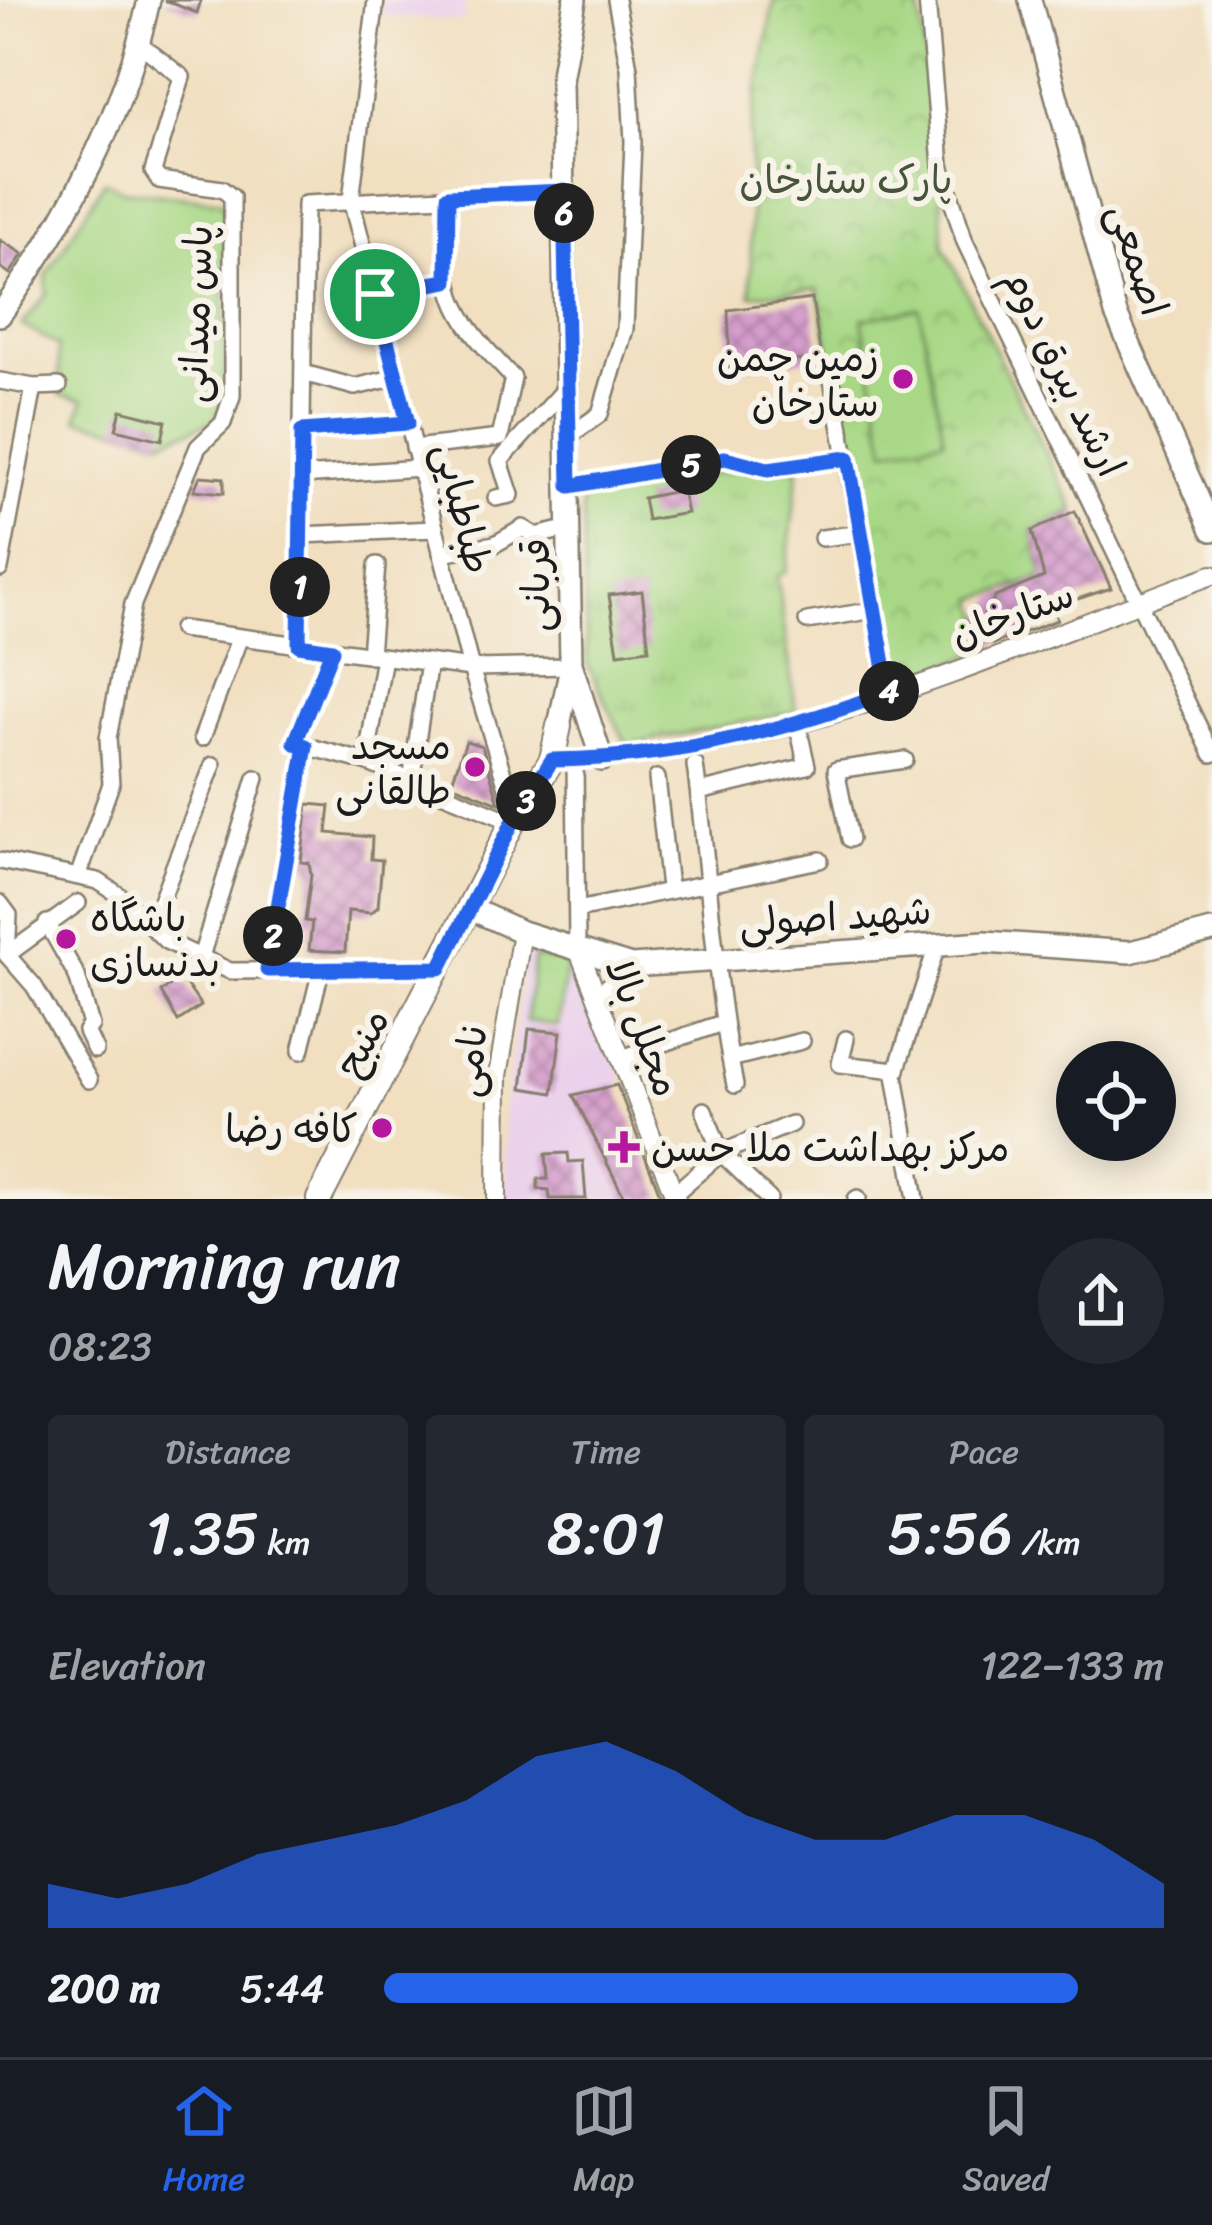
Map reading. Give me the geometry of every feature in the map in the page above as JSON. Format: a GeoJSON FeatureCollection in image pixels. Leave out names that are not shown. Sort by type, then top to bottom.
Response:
{"type":"FeatureCollection","features":[{"type":"Feature","properties":{"kind":"main road"},"geometry":{"type":"LineString","coordinates":[[0,315],[84,183],[140,44],[149,0]]}},
{"type":"Feature","properties":{"kind":"main road","name":"قربانی"},"geometry":{"type":"LineString","coordinates":[[572,666],[561,80],[575,0]]}},
{"type":"Feature","properties":{"kind":"main road","name":"اصمعی"},"geometry":{"type":"LineString","coordinates":[[1030,0],[1116,314],[1212,530]]}},
{"type":"Feature","properties":{"kind":"main road"},"geometry":{"type":"LineString","coordinates":[[560,726],[572,666]]}},
{"type":"Feature","properties":{"kind":"main road"},"geometry":{"type":"LineString","coordinates":[[572,666],[602,760]]}},
{"type":"Feature","properties":{"kind":"main road","name":"منبح"},"geometry":{"type":"LineString","coordinates":[[320,1199],[515,819],[563,760],[560,726]]}},
{"type":"Feature","properties":{"kind":"main road","name":"شهید اصولی"},"geometry":{"type":"LineString","coordinates":[[471,909],[522,932],[631,966],[938,944],[1130,952],[1212,932]]}},
{"type":"Feature","properties":{"kind":"street","name":"طباطبایی"},"geometry":{"type":"LineString","coordinates":[[376,0],[351,200],[470,668],[515,819]]}},
{"type":"Feature","properties":{"kind":"street"},"geometry":{"type":"LineString","coordinates":[[569,436],[600,413],[625,328],[633,142],[629,68],[616,0]]}},
{"type":"Feature","properties":{"kind":"street","name":"ارشد بیرق دوم"},"geometry":{"type":"LineString","coordinates":[[927,0],[941,165],[965,242],[1212,754]]}},
{"type":"Feature","properties":{"kind":"street","name":"پاس میدانی"},"geometry":{"type":"LineString","coordinates":[[79,874],[111,784],[108,738],[133,604],[198,447],[224,423],[232,396],[232,197],[222,188],[159,180],[153,170],[182,77],[140,44]]}},
{"type":"Feature","properties":{"kind":"street"},"geometry":{"type":"LineString","coordinates":[[299,645],[305,204],[564,191]]}},
{"type":"Feature","properties":{"kind":"street"},"geometry":{"type":"LineString","coordinates":[[414,448],[500,438],[513,379],[468,331],[447,281],[448,196]]}},
{"type":"Feature","properties":{"kind":"street"},"geometry":{"type":"LineString","coordinates":[[375,294],[447,281]]}},
{"type":"Feature","properties":{"kind":"street"},"geometry":{"type":"LineString","coordinates":[[830,369],[889,692]]}},
{"type":"Feature","properties":{"kind":"street"},"geometry":{"type":"LineString","coordinates":[[303,373],[355,387],[397,377]]}},
{"type":"Feature","properties":{"kind":"street"},"geometry":{"type":"LineString","coordinates":[[0,381],[58,386]]}},
{"type":"Feature","properties":{"kind":"street"},"geometry":{"type":"LineString","coordinates":[[496,498],[512,495],[500,460],[568,386]]}},
{"type":"Feature","properties":{"kind":"street"},"geometry":{"type":"LineString","coordinates":[[0,569],[34,387]]}},
{"type":"Feature","properties":{"kind":"street"},"geometry":{"type":"LineString","coordinates":[[302,431],[408,423]]}},
{"type":"Feature","properties":{"kind":"street"},"geometry":{"type":"LineString","coordinates":[[570,486],[725,458],[768,469],[848,458]]}},
{"type":"Feature","properties":{"kind":"street"},"geometry":{"type":"LineString","coordinates":[[301,476],[419,468]]}},
{"type":"Feature","properties":{"kind":"street"},"geometry":{"type":"LineString","coordinates":[[441,553],[495,544],[523,528],[536,536],[570,528]]}},
{"type":"Feature","properties":{"kind":"street"},"geometry":{"type":"LineString","coordinates":[[301,535],[435,529]]}},
{"type":"Feature","properties":{"kind":"street"},"geometry":{"type":"LineString","coordinates":[[822,538],[861,533]]}},
{"type":"Feature","properties":{"kind":"street"},"geometry":{"type":"LineString","coordinates":[[366,762],[377,656],[377,565]]}},
{"type":"Feature","properties":{"kind":"street","name":"ستارخان"},"geometry":{"type":"LineString","coordinates":[[563,760],[602,760],[798,727],[1212,575]]}},
{"type":"Feature","properties":{"kind":"street"},"geometry":{"type":"LineString","coordinates":[[807,621],[875,610]]}},
{"type":"Feature","properties":{"kind":"street"},"geometry":{"type":"LineString","coordinates":[[182,628],[470,668],[572,666]]}},
{"type":"Feature","properties":{"kind":"street"},"geometry":{"type":"LineString","coordinates":[[202,738],[238,639]]}},
{"type":"Feature","properties":{"kind":"street"},"geometry":{"type":"LineString","coordinates":[[332,650],[295,743],[366,762],[515,819]]}},
{"type":"Feature","properties":{"kind":"street"},"geometry":{"type":"LineString","coordinates":[[411,781],[428,662]]}},
{"type":"Feature","properties":{"kind":"street"},"geometry":{"type":"LineString","coordinates":[[699,792],[807,766],[798,727]]}},
{"type":"Feature","properties":{"kind":"street"},"geometry":{"type":"LineString","coordinates":[[267,970],[306,746]]}},
{"type":"Feature","properties":{"kind":"street"},"geometry":{"type":"LineString","coordinates":[[563,760],[577,946]]}},
{"type":"Feature","properties":{"kind":"street"},"geometry":{"type":"LineString","coordinates":[[850,839],[836,770],[905,760]]}},
{"type":"Feature","properties":{"kind":"street"},"geometry":{"type":"LineString","coordinates":[[151,926],[213,765]]}},
{"type":"Feature","properties":{"kind":"street"},"geometry":{"type":"LineString","coordinates":[[695,765],[720,961],[722,1024],[735,1085]]}},
{"type":"Feature","properties":{"kind":"street"},"geometry":{"type":"LineString","coordinates":[[200,960],[256,778]]}},
{"type":"Feature","properties":{"kind":"street"},"geometry":{"type":"LineString","coordinates":[[657,778],[669,888]]}},
{"type":"Feature","properties":{"kind":"street"},"geometry":{"type":"LineString","coordinates":[[577,910],[820,860]]}},
{"type":"Feature","properties":{"kind":"street"},"geometry":{"type":"LineString","coordinates":[[0,861],[79,874],[122,896],[151,926],[200,960],[230,970],[440,968]]}},
{"type":"Feature","properties":{"kind":"street"},"geometry":{"type":"LineString","coordinates":[[0,903],[9,915],[3,958]]}},
{"type":"Feature","properties":{"kind":"street"},"geometry":{"type":"LineString","coordinates":[[3,958],[78,903]]}},
{"type":"Feature","properties":{"kind":"street"},"geometry":{"type":"LineString","coordinates":[[47,922],[77,976],[91,1025],[86,1031],[95,1050]]}},
{"type":"Feature","properties":{"kind":"street","name":"نامی"},"geometry":{"type":"LineString","coordinates":[[497,1199],[498,1076],[522,932]]}},
{"type":"Feature","properties":{"kind":"street"},"geometry":{"type":"LineString","coordinates":[[916,1199],[896,1070],[938,944]]}},
{"type":"Feature","properties":{"kind":"street","name":"مجلل بالا"},"geometry":{"type":"LineString","coordinates":[[577,946],[675,1197]]}},
{"type":"Feature","properties":{"kind":"street"},"geometry":{"type":"LineString","coordinates":[[3,958],[34,986],[89,1080]]}},
{"type":"Feature","properties":{"kind":"street"},"geometry":{"type":"LineString","coordinates":[[598,998],[631,966]]}},
{"type":"Feature","properties":{"kind":"street"},"geometry":{"type":"LineString","coordinates":[[301,1052],[321,970]]}},
{"type":"Feature","properties":{"kind":"street"},"geometry":{"type":"LineString","coordinates":[[622,1058],[722,1024]]}},
{"type":"Feature","properties":{"kind":"street"},"geometry":{"type":"LineString","coordinates":[[846,1039],[840,1064],[896,1070]]}},
{"type":"Feature","properties":{"kind":"street"},"geometry":{"type":"LineString","coordinates":[[730,1059],[802,1040]]}},
{"type":"Feature","properties":{"kind":"street"},"geometry":{"type":"LineString","coordinates":[[704,1110],[721,1153],[769,1199]]}},
{"type":"Feature","properties":{"kind":"street"},"geometry":{"type":"LineString","coordinates":[[675,1197],[721,1153],[791,1124]]}},
{"type":"Feature","properties":{"kind":"shaded area"},"geometry":{"type":"Polygon","coordinates":[[[384,0],[465,0],[465,21],[381,16],[384,0]]]}},
{"type":"Feature","properties":{"kind":"shaded area"},"geometry":{"type":"Polygon","coordinates":[[[527,941],[577,961],[623,1083],[573,1096],[625,1199],[506,1199],[504,1109],[527,941]]]}},
{"type":"Feature","properties":{"kind":"green space","name":"پارک ستارخان"},"geometry":{"type":"Polygon","coordinates":[[[774,0],[918,0],[941,165],[943,245],[1075,511],[1032,531],[1044,577],[976,599],[993,648],[894,683],[818,289],[751,295],[750,133],[774,0]]]}},
{"type":"Feature","properties":{"kind":"green space"},"geometry":{"type":"Polygon","coordinates":[[[105,181],[123,190],[220,201],[225,211],[224,399],[215,421],[162,440],[77,419],[84,400],[60,395],[58,346],[22,325],[47,294],[46,276],[105,181]]]}},
{"type":"Feature","properties":{"kind":"green space","name":"زمین چمن ستارخان"},"geometry":{"type":"Polygon","coordinates":[[[919,308],[944,439],[886,450],[862,319],[919,308]]]}},
{"type":"Feature","properties":{"kind":"green space"},"geometry":{"type":"Polygon","coordinates":[[[799,467],[786,572],[777,576],[796,712],[627,745],[587,664],[582,496],[741,469],[799,467]]]}},
{"type":"Feature","properties":{"kind":"green space"},"geometry":{"type":"Polygon","coordinates":[[[534,957],[567,962],[558,1026],[526,1021],[534,957]]]}},
{"type":"Feature","properties":{"kind":"building"},"geometry":{"type":"Polygon","coordinates":[[[164,0],[201,0],[197,13],[164,0]]]}},
{"type":"Feature","properties":{"kind":"building"},"geometry":{"type":"Polygon","coordinates":[[[0,240],[23,254],[10,274],[0,267],[0,240]]]}},
{"type":"Feature","properties":{"kind":"building"},"geometry":{"type":"Polygon","coordinates":[[[812,299],[821,358],[730,368],[728,310],[812,299]]]}},
{"type":"Feature","properties":{"kind":"building"},"geometry":{"type":"Polygon","coordinates":[[[121,410],[166,421],[162,440],[116,429],[121,410]]]}},
{"type":"Feature","properties":{"kind":"building"},"geometry":{"type":"Polygon","coordinates":[[[200,476],[224,478],[224,493],[194,490],[200,476]]]}},
{"type":"Feature","properties":{"kind":"building"},"geometry":{"type":"Polygon","coordinates":[[[682,490],[687,513],[647,520],[643,498],[682,490]]]}},
{"type":"Feature","properties":{"kind":"building"},"geometry":{"type":"Polygon","coordinates":[[[1075,511],[1111,588],[1053,607],[1057,620],[993,644],[984,615],[995,597],[1044,577],[1032,531],[1075,511]]]}},
{"type":"Feature","properties":{"kind":"building"},"geometry":{"type":"Polygon","coordinates":[[[642,591],[649,649],[618,653],[609,595],[642,591]]]}},
{"type":"Feature","properties":{"kind":"building","name":"مسجد طالقانی"},"geometry":{"type":"Polygon","coordinates":[[[466,741],[482,746],[499,803],[451,784],[466,741]]]}},
{"type":"Feature","properties":{"kind":"building"},"geometry":{"type":"Polygon","coordinates":[[[308,804],[330,806],[327,833],[372,837],[371,859],[382,860],[378,907],[371,913],[348,911],[345,952],[309,950],[312,922],[305,921],[311,875],[309,863],[301,862],[308,804]]]}},
{"type":"Feature","properties":{"kind":"building"},"geometry":{"type":"Polygon","coordinates":[[[181,977],[201,1006],[178,1021],[161,992],[181,977]]]}},
{"type":"Feature","properties":{"kind":"building"},"geometry":{"type":"Polygon","coordinates":[[[529,1029],[561,1032],[553,1093],[522,1088],[529,1029]]]}},
{"type":"Feature","properties":{"kind":"building","name":"مرکز بهداشت ملا حسن"},"geometry":{"type":"Polygon","coordinates":[[[617,1085],[662,1199],[625,1199],[573,1095],[617,1085]]]}},
{"type":"Feature","properties":{"kind":"building"},"geometry":{"type":"Polygon","coordinates":[[[568,1153],[569,1162],[583,1161],[586,1199],[550,1199],[549,1190],[538,1189],[538,1179],[548,1179],[546,1154],[568,1153]]]}},
{"type":"Feature","properties":{"kind":"place","name":"زمین چمن ستارخان"},"geometry":{"type":"Point","coordinates":[903,379]}},
{"type":"Feature","properties":{"kind":"place","name":"مسجد طالقانی"},"geometry":{"type":"Point","coordinates":[475,767]}},
{"type":"Feature","properties":{"kind":"place","name":"باشگاه بدنسازی"},"geometry":{"type":"Point","coordinates":[66,939]}},
{"type":"Feature","properties":{"kind":"place","name":"کافه رضا"},"geometry":{"type":"Point","coordinates":[382,1128]}},
{"type":"Feature","properties":{"kind":"place","name":"مرکز بهداشت ملا حسن"},"geometry":{"type":"Point","coordinates":[624,1147]}},
{"type":"Feature","properties":{"kind":"route"},"geometry":{"type":"LineString","coordinates":[[564,191],[570,486],[725,458],[768,469],[848,458],[889,692],[798,727],[692,748],[602,760],[552,760],[513,822],[440,968],[267,970],[306,746],[295,743],[332,650],[299,645],[302,431],[408,423],[375,294],[447,281],[448,196],[564,191]]}}]}
